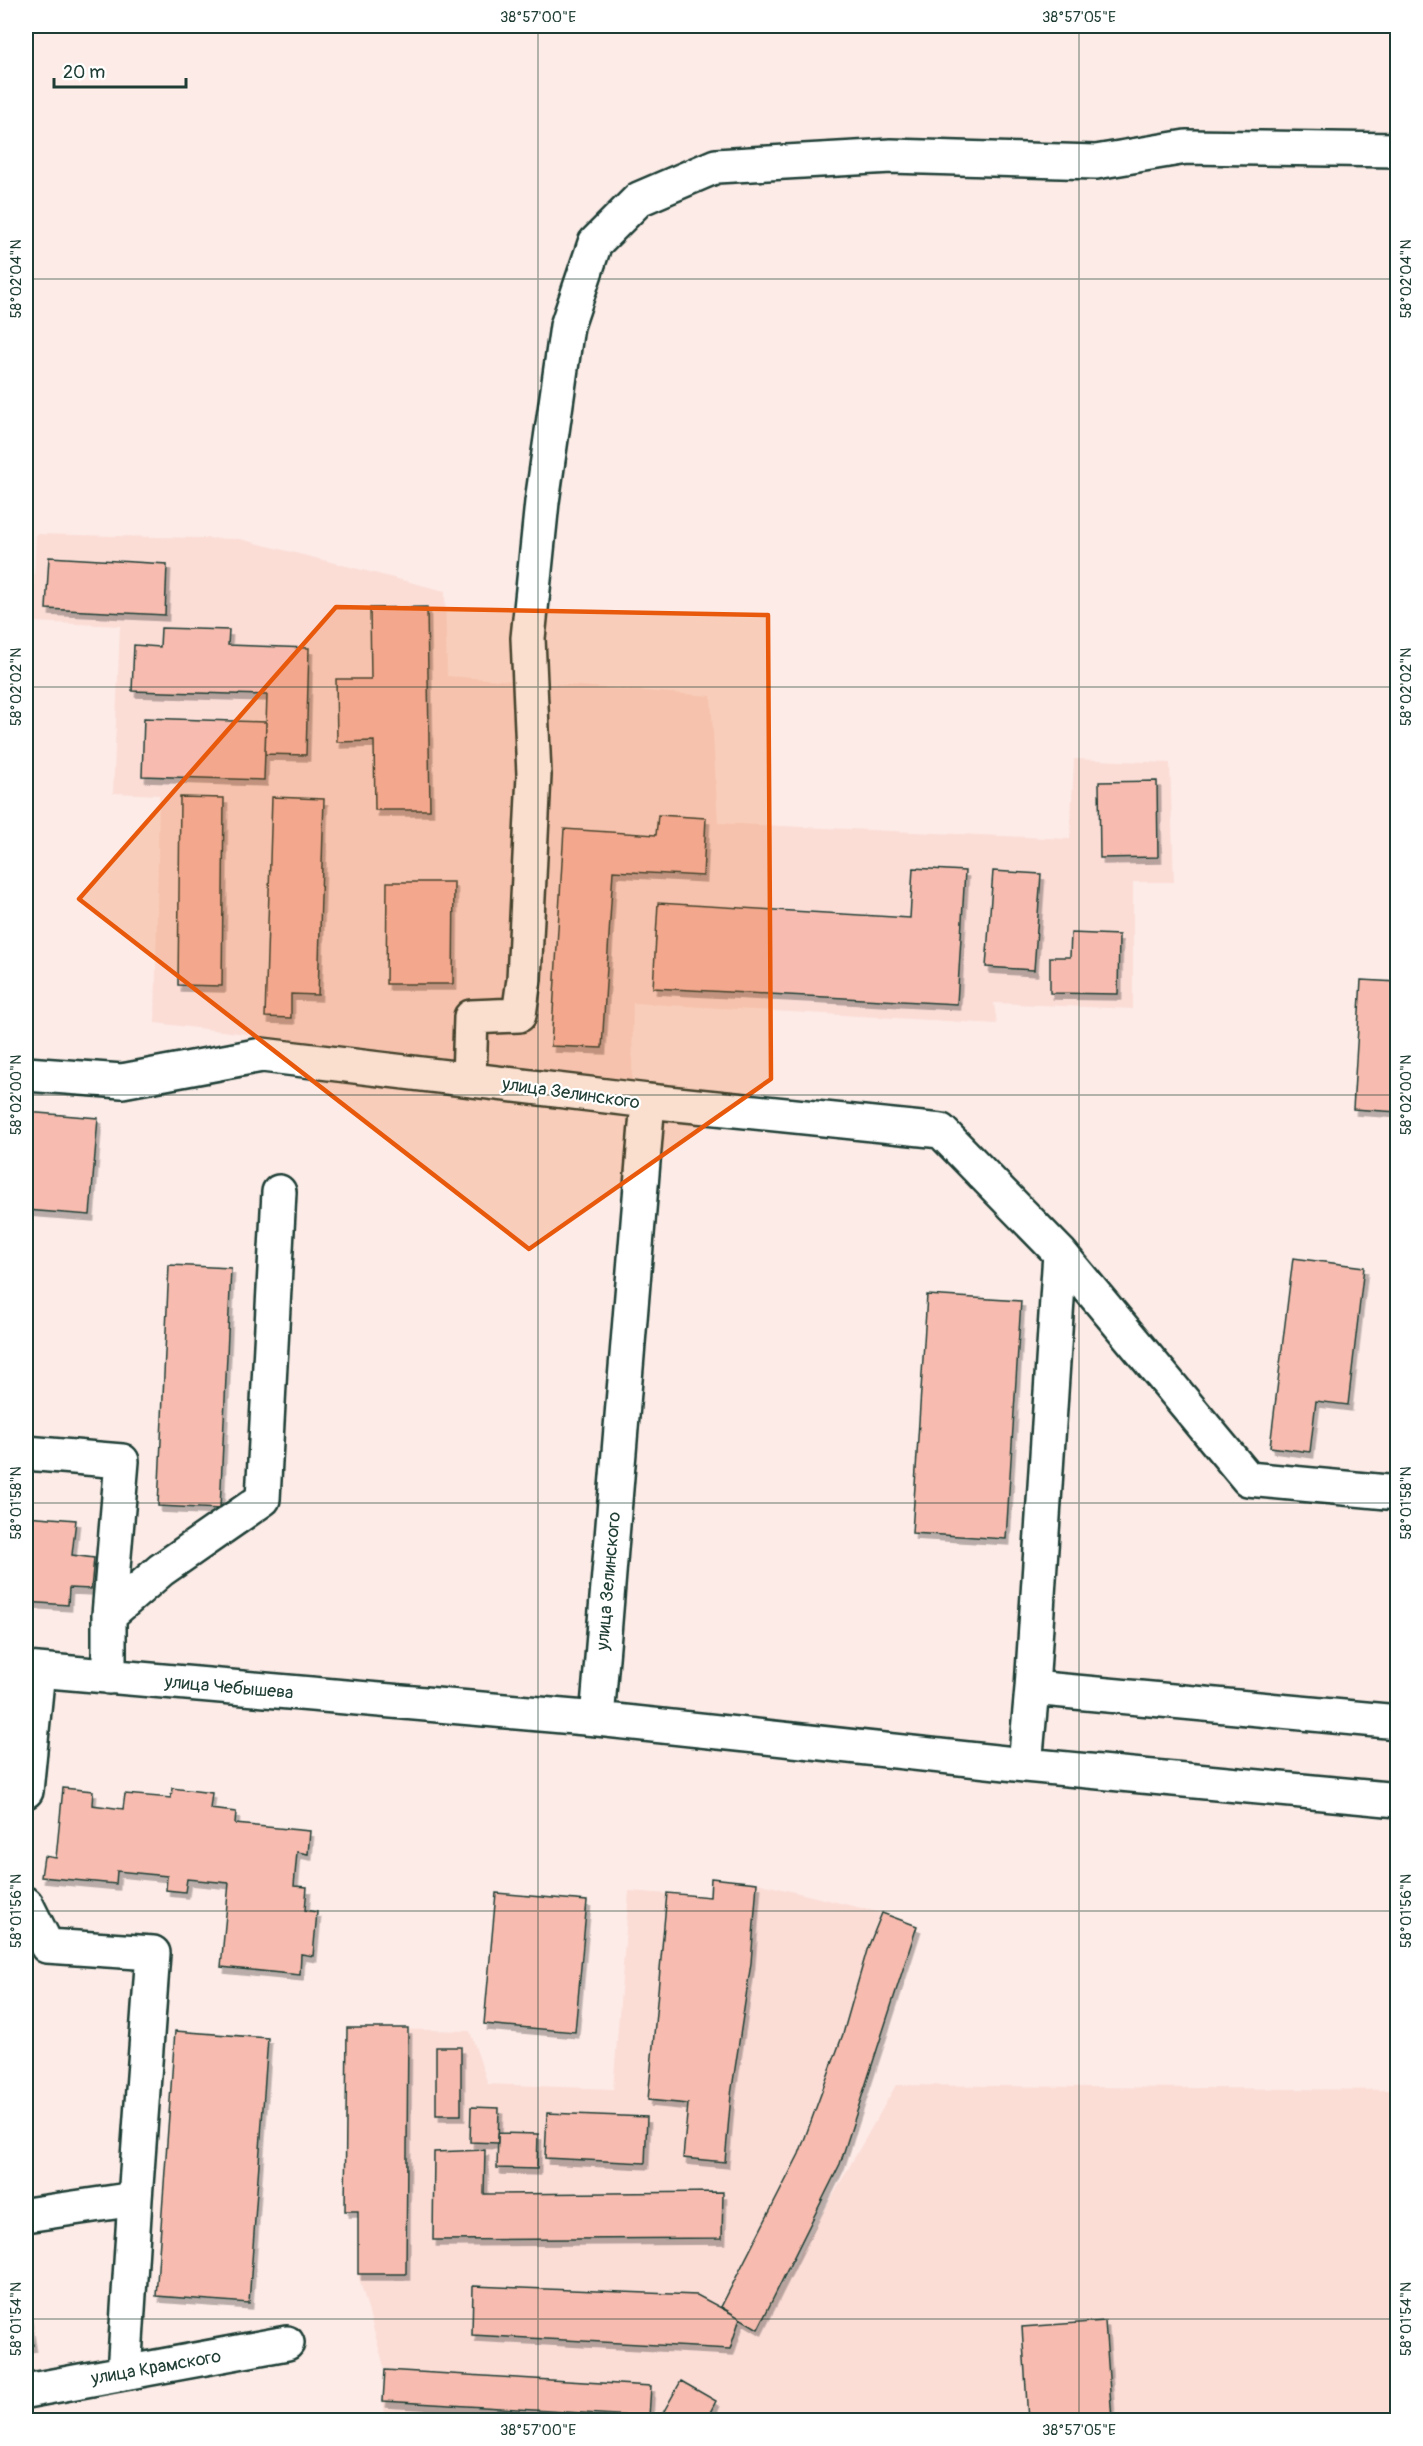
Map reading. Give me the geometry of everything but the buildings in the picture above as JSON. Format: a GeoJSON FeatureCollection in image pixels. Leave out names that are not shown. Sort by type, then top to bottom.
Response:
{"type":"FeatureCollection","features":[{"type":"Feature","properties":{"kind":"street"},"geometry":{"type":"LineString","coordinates":[[469,1079],[471,1017],[519,1016],[524,980],[534,775],[528,638],[542,502],[567,326],[594,243],[639,199],[716,166],[891,156],[1096,162],[1186,147],[1398,150]]}},
{"type":"Feature","properties":{"kind":"street","name":"улица Зелинского"},"geometry":{"type":"LineString","coordinates":[[26,1074],[122,1081],[262,1055],[648,1101],[597,1719]]}},
{"type":"Feature","properties":{"kind":"street"},"geometry":{"type":"LineString","coordinates":[[648,1101],[941,1131],[1060,1253],[1248,1479],[1398,1493]]}},
{"type":"Feature","properties":{"kind":"street"},"geometry":{"type":"LineString","coordinates":[[109,1615],[161,1570],[262,1500],[279,1192]]}},
{"type":"Feature","properties":{"kind":"street"},"geometry":{"type":"LineString","coordinates":[[1025,1765],[1060,1253]]}},
{"type":"Feature","properties":{"kind":"street"},"geometry":{"type":"LineString","coordinates":[[26,1453],[122,1461],[109,1615],[110,1677]]}},
{"type":"Feature","properties":{"kind":"street"},"geometry":{"type":"LineString","coordinates":[[26,1791],[32,1669]]}},
{"type":"Feature","properties":{"kind":"street","name":"улица Чебышева"},"geometry":{"type":"LineString","coordinates":[[32,1669],[597,1719],[1025,1765],[1398,1800]]}},
{"type":"Feature","properties":{"kind":"street"},"geometry":{"type":"LineString","coordinates":[[1032,1688],[1398,1722]]}},
{"type":"Feature","properties":{"kind":"street"},"geometry":{"type":"LineString","coordinates":[[26,1904],[48,1946],[153,1953],[124,2373]]}},
{"type":"Feature","properties":{"kind":"street"},"geometry":{"type":"LineString","coordinates":[[26,2215],[135,2199]]}},
{"type":"Feature","properties":{"kind":"street","name":"улица Крамского"},"geometry":{"type":"LineString","coordinates":[[26,2391],[288,2343]]}},
{"type":"Feature","properties":{"kind":"highlighted area"},"geometry":{"type":"Polygon","coordinates":[[[336,607],[768,615],[771,1079],[529,1249],[79,899],[336,607]]]}},
{"type":"Feature","properties":{"kind":"shaded area"},"geometry":{"type":"Polygon","coordinates":[[[36,534],[240,539],[445,591],[447,676],[711,696],[718,823],[1070,839],[1074,759],[1170,763],[1174,882],[1133,882],[1133,1009],[994,1003],[997,1024],[633,1003],[632,1080],[155,1023],[159,795],[113,793],[120,626],[32,622],[36,534]]]}},
{"type":"Feature","properties":{"kind":"shaded area"},"geometry":{"type":"Polygon","coordinates":[[[711,1878],[757,1883],[882,1913],[917,1926],[840,2164],[765,2314],[896,2085],[1397,2090],[1397,2420],[386,2420],[383,2401],[385,2370],[358,2274],[358,2211],[345,2211],[347,2028],[470,2031],[488,2084],[613,2089],[629,1891],[709,1897],[711,1878]]]}}]}
